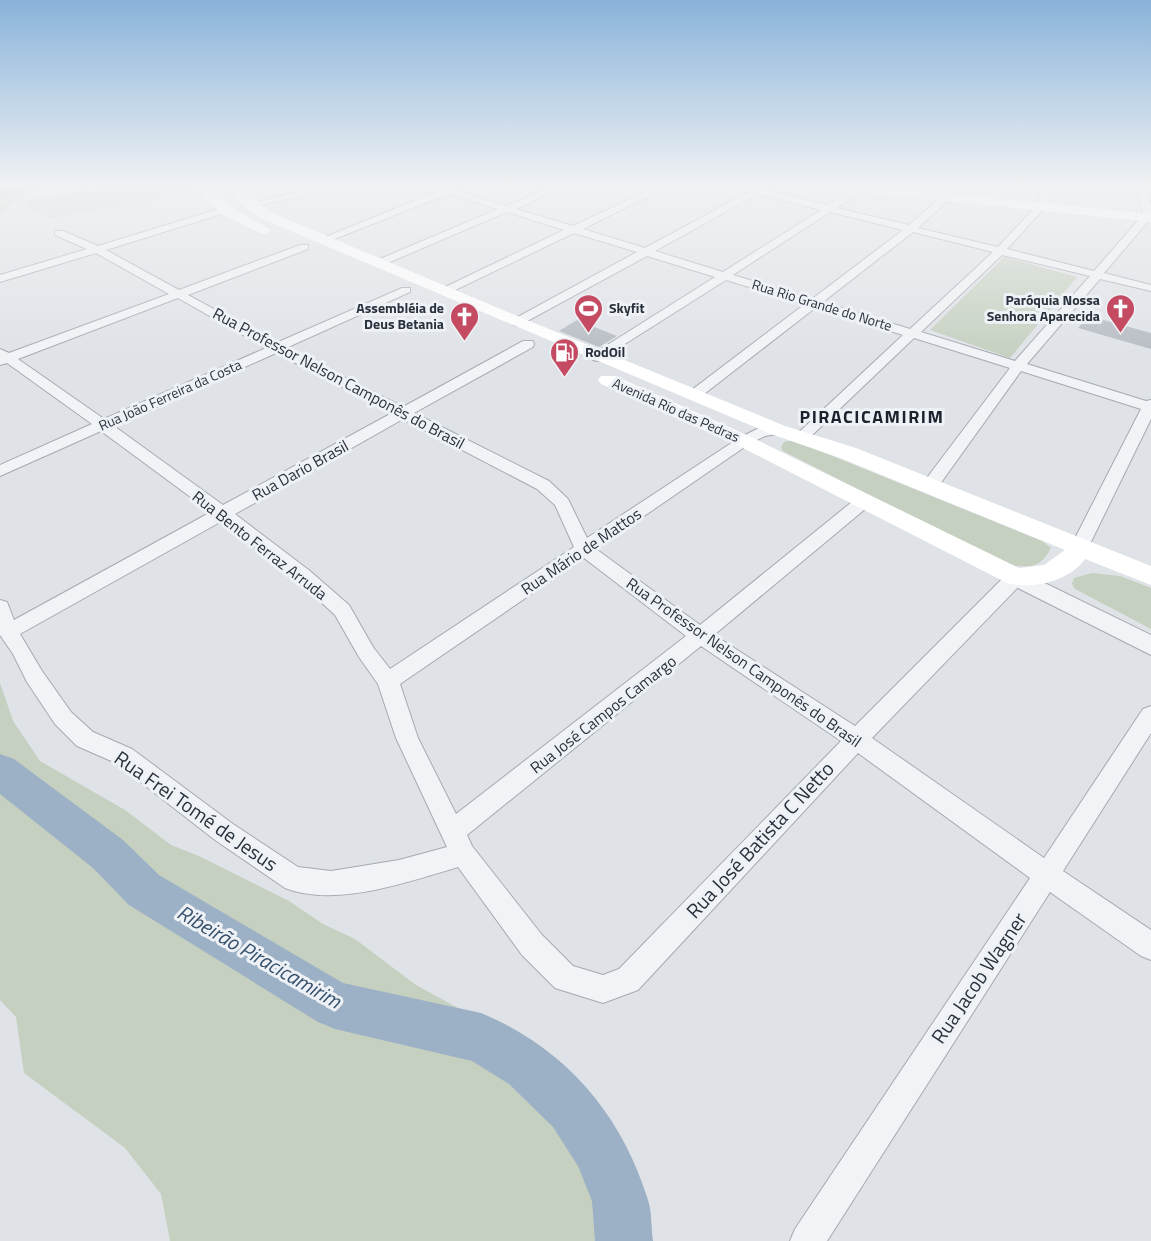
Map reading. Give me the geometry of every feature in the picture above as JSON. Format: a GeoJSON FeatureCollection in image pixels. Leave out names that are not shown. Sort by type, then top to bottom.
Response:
{"type":"FeatureCollection","features":[{"type":"Feature","properties":{"kind":"main road","name":"Avenida Rio das Pedras"},"geometry":{"type":"LineString","coordinates":[[291,242],[406,290],[744,441],[1016,577]]}},
{"type":"Feature","properties":{"kind":"main road","name":"Avenida Rio das Pedras"},"geometry":{"type":"LineString","coordinates":[[328,242],[598,357],[1151,576]]}},
{"type":"Feature","properties":{"kind":"main road"},"geometry":{"type":"LineString","coordinates":[[406,290],[434,297],[444,295],[445,291]]}},
{"type":"Feature","properties":{"kind":"main road"},"geometry":{"type":"LineString","coordinates":[[1016,577],[1059,570],[1072,560],[1079,548]]}},
{"type":"Feature","properties":{"kind":"street","name":"Rua Professor Nelson Camponês do Brasil"},"geometry":{"type":"LineString","coordinates":[[79,242],[182,294],[276,348],[405,412],[543,485],[562,503],[583,548],[700,636],[856,739],[1151,946]]}},
{"type":"Feature","properties":{"kind":"street"},"geometry":{"type":"LineString","coordinates":[[0,279],[124,242]]}},
{"type":"Feature","properties":{"kind":"street"},"geometry":{"type":"LineString","coordinates":[[379,263],[430,242]]}},
{"type":"Feature","properties":{"kind":"street"},"geometry":{"type":"LineString","coordinates":[[445,291],[546,242]]}},
{"type":"Feature","properties":{"kind":"street","name":"Rua Rio Grande do Norte"},"geometry":{"type":"LineString","coordinates":[[615,242],[1150,406]]}},
{"type":"Feature","properties":{"kind":"street"},"geometry":{"type":"LineString","coordinates":[[518,322],[662,242]]}},
{"type":"Feature","properties":{"kind":"street"},"geometry":{"type":"LineString","coordinates":[[598,357],[779,242]]}},
{"type":"Feature","properties":{"kind":"street"},"geometry":{"type":"LineString","coordinates":[[694,395],[893,242]]}},
{"type":"Feature","properties":{"kind":"street"},"geometry":{"type":"LineString","coordinates":[[968,242],[1151,288]]}},
{"type":"Feature","properties":{"kind":"street"},"geometry":{"type":"LineString","coordinates":[[802,437],[1008,242]]}},
{"type":"Feature","properties":{"kind":"street"},"geometry":{"type":"LineString","coordinates":[[929,487],[1019,365],[1095,274],[1126,242]]}},
{"type":"Feature","properties":{"kind":"street"},"geometry":{"type":"LineString","coordinates":[[3,358],[304,248]]}},
{"type":"Feature","properties":{"kind":"street","name":"Rua João Ferreira da Costa"},"geometry":{"type":"LineString","coordinates":[[0,471],[406,290]]}},
{"type":"Feature","properties":{"kind":"street","name":"Rua Dario Brasil"},"geometry":{"type":"LineString","coordinates":[[8,632],[528,344]]}},
{"type":"Feature","properties":{"kind":"street","name":"Rua Bento Ferraz Arruda"},"geometry":{"type":"LineString","coordinates":[[3,358],[223,513],[303,575],[342,610],[366,652],[388,681],[407,738],[463,854],[532,945],[565,978]]}},
{"type":"Feature","properties":{"kind":"street"},"geometry":{"type":"LineString","coordinates":[[1079,548],[1150,406]]}},
{"type":"Feature","properties":{"kind":"street","name":"Rua Mário de Mattos"},"geometry":{"type":"LineString","coordinates":[[388,681],[744,441],[761,432],[778,430]]}},
{"type":"Feature","properties":{"kind":"street","name":"Rua José Campos Camargo"},"geometry":{"type":"LineString","coordinates":[[451,833],[700,636],[864,501]]}},
{"type":"Feature","properties":{"kind":"street","name":"Avenida Rio das Pedras"},"geometry":{"type":"LineString","coordinates":[[1016,577],[1151,646]]}},
{"type":"Feature","properties":{"kind":"street","name":"Rua José Batista C Netto"},"geometry":{"type":"LineString","coordinates":[[565,978],[603,989],[628,980],[856,739],[1016,577]]}},
{"type":"Feature","properties":{"kind":"street","name":"Rua Frei Tomé de Jesus"},"geometry":{"type":"LineString","coordinates":[[0,607],[8,632],[63,718],[85,739],[124,756],[224,832],[294,879],[332,883],[399,872],[463,854]]}},
{"type":"Feature","properties":{"kind":"street","name":"Rua Jacob Wagner"},"geometry":{"type":"LineString","coordinates":[[807,1241],[1151,715]]}},
{"type":"Feature","properties":{"kind":"green space"},"geometry":{"type":"Polygon","coordinates":[[[1004,257],[1077,277],[1010,358],[930,330],[1004,257]]]}},
{"type":"Feature","properties":{"kind":"green space"},"geometry":{"type":"Polygon","coordinates":[[[793,440],[1042,541],[1051,548],[1038,563],[1028,566],[1009,566],[783,451],[781,447],[784,442],[793,440]]]}},
{"type":"Feature","properties":{"kind":"green space"},"geometry":{"type":"Polygon","coordinates":[[[1092,573],[1120,576],[1151,588],[1151,629],[1075,589],[1072,584],[1074,578],[1092,573]]]}},
{"type":"Feature","properties":{"kind":"green space"},"geometry":{"type":"Polygon","coordinates":[[[0,683],[13,721],[40,761],[125,810],[171,845],[199,856],[289,901],[323,924],[355,939],[416,985],[493,1027],[530,1041],[565,1067],[594,1106],[623,1160],[653,1241],[170,1241],[161,1194],[125,1148],[24,1073],[16,1017],[0,1000],[0,683]]]}},
{"type":"Feature","properties":{"kind":"building","name":"Paróquia Nossa Senhora Aparecida"},"geometry":{"type":"Polygon","coordinates":[[[1089,316],[1151,333],[1151,349],[1078,328],[1089,316]]]}},
{"type":"Feature","properties":{"kind":"building","name":"Skyfit"},"geometry":{"type":"Polygon","coordinates":[[[577,320],[617,336],[599,347],[559,331],[577,320]]]}},
{"type":"Feature","properties":{"kind":"waterway","name":"Ribeirão Piracicamirim"},"geometry":{"type":"LineString","coordinates":[[0,771],[108,854],[144,890],[335,1005],[481,1038],[527,1066],[572,1108],[599,1149],[620,1201],[624,1241]]}},
{"type":"Feature","properties":{"kind":"place","name":"Skyfit"},"geometry":{"type":"Point","coordinates":[588,334]}},
{"type":"Feature","properties":{"kind":"place","name":"Paróquia Nossa Senhora Aparecida"},"geometry":{"type":"Point","coordinates":[1121,334]}},
{"type":"Feature","properties":{"kind":"place","name":"Assembléia de Deus Betania"},"geometry":{"type":"Point","coordinates":[465,342]}},
{"type":"Feature","properties":{"kind":"place","name":"RodOil"},"geometry":{"type":"Point","coordinates":[564,378]}},
{"type":"Feature","properties":{"kind":"district","name":"PIRACICAMIRIM"},"geometry":{"type":"Point","coordinates":[872,417]}}]}
